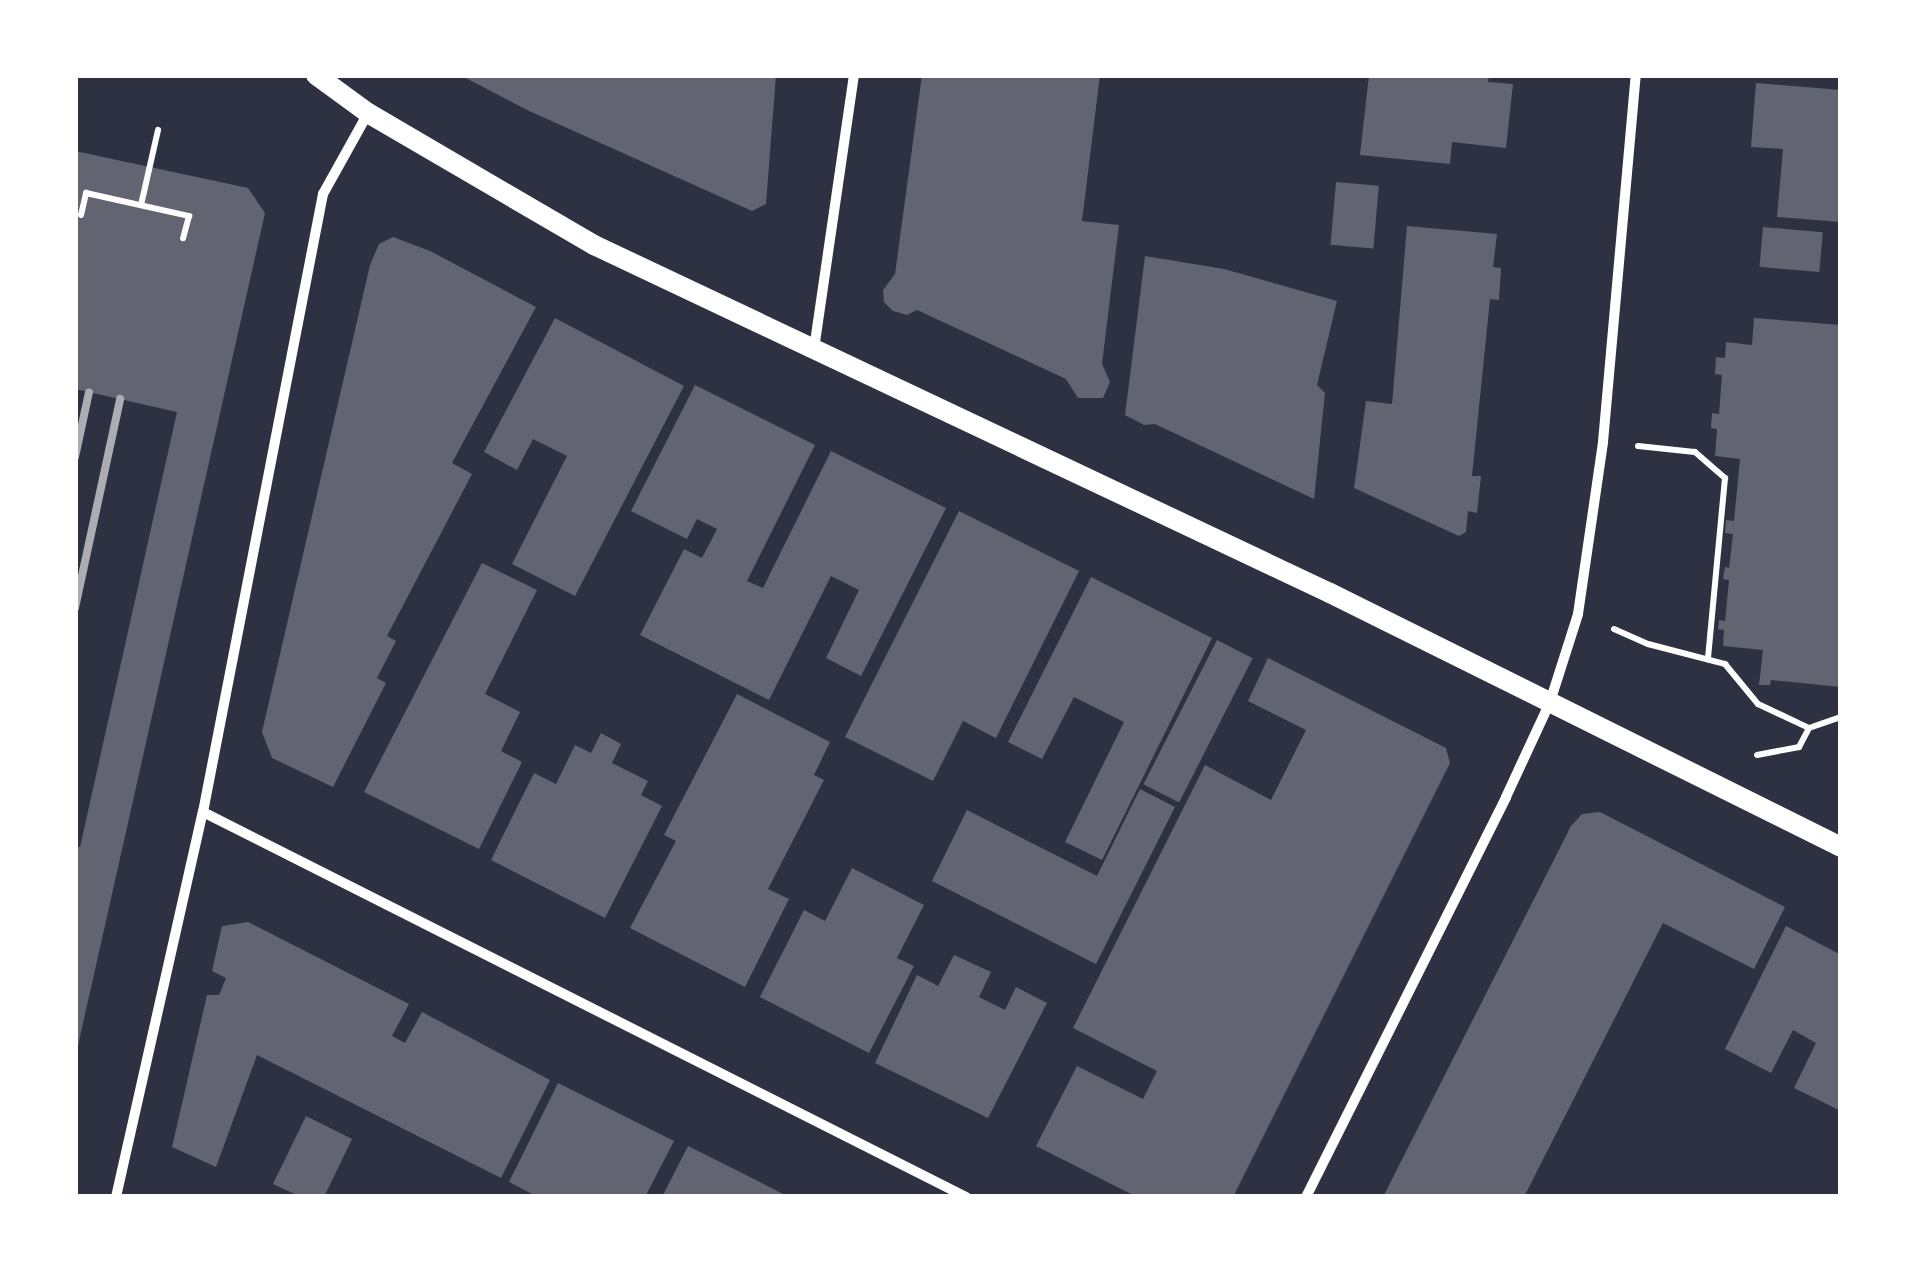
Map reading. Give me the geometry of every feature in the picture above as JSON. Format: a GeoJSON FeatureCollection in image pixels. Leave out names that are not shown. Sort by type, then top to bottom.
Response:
{"type":"FeatureCollection","features":[{"type":"Feature","properties":{"kind":"main road"},"geometry":{"type":"LineString","coordinates":[[316,75],[368,112],[594,245],[1550,702],[1841,847]]}},
{"type":"Feature","properties":{"kind":"street"},"geometry":{"type":"LineString","coordinates":[[814,350],[854,75]]}},
{"type":"Feature","properties":{"kind":"street"},"geometry":{"type":"LineString","coordinates":[[1306,1197],[1550,702],[1578,614],[1603,442],[1636,75]]}},
{"type":"Feature","properties":{"kind":"street"},"geometry":{"type":"LineString","coordinates":[[116,1197],[202,812],[323,194],[368,112]]}},
{"type":"Feature","properties":{"kind":"street"},"geometry":{"type":"LineString","coordinates":[[202,812],[966,1197]]}},
{"type":"Feature","properties":{"kind":"path"},"geometry":{"type":"LineString","coordinates":[[140,205],[158,130]]}},
{"type":"Feature","properties":{"kind":"path"},"geometry":{"type":"LineString","coordinates":[[81,215],[86,193],[140,205],[189,216],[184,238]]}},
{"type":"Feature","properties":{"kind":"path"},"geometry":{"type":"LineString","coordinates":[[1603,442],[1694,452],[1725,478],[1708,659]]}},
{"type":"Feature","properties":{"kind":"path"},"geometry":{"type":"LineString","coordinates":[[1578,614],[1648,644],[1725,664],[1758,704],[1810,728],[1841,718]]}},
{"type":"Feature","properties":{"kind":"building"},"geometry":{"type":"Polygon","coordinates":[[[460,75],[776,75],[766,204],[752,211],[527,110],[460,75]]]}},
{"type":"Feature","properties":{"kind":"building"},"geometry":{"type":"Polygon","coordinates":[[[922,75],[1100,75],[1082,221],[1119,225],[1102,364],[1110,382],[1103,398],[1078,398],[1066,379],[917,310],[907,315],[893,311],[884,302],[883,290],[895,274],[922,75]]]}},
{"type":"Feature","properties":{"kind":"building"},"geometry":{"type":"Polygon","coordinates":[[[1369,75],[1489,75],[1488,82],[1513,84],[1506,148],[1452,142],[1450,164],[1360,155],[1369,75]]]}},
{"type":"Feature","properties":{"kind":"building"},"geometry":{"type":"Polygon","coordinates":[[[1756,83],[1841,90],[1841,222],[1777,217],[1783,149],[1751,147],[1756,83]]]}},
{"type":"Feature","properties":{"kind":"building"},"geometry":{"type":"Polygon","coordinates":[[[75,151],[248,188],[265,213],[77,1050],[75,846],[80,847],[177,412],[75,389],[75,151]]]}},
{"type":"Feature","properties":{"kind":"building"},"geometry":{"type":"Polygon","coordinates":[[[1336,182],[1379,186],[1373,249],[1331,245],[1336,182]]]}},
{"type":"Feature","properties":{"kind":"building"},"geometry":{"type":"Polygon","coordinates":[[[1407,226],[1497,234],[1493,267],[1501,268],[1499,300],[1490,299],[1472,476],[1481,476],[1477,513],[1468,511],[1466,532],[1459,536],[1354,488],[1366,401],[1392,404],[1407,226]]]}},
{"type":"Feature","properties":{"kind":"building"},"geometry":{"type":"Polygon","coordinates":[[[1763,227],[1823,232],[1819,272],[1760,267],[1763,227]]]}},
{"type":"Feature","properties":{"kind":"building"},"geometry":{"type":"Polygon","coordinates":[[[393,237],[430,251],[536,307],[452,463],[472,474],[387,636],[396,641],[377,678],[386,683],[333,787],[272,758],[262,732],[370,265],[379,244],[393,237]]]}},
{"type":"Feature","properties":{"kind":"building"},"geometry":{"type":"Polygon","coordinates":[[[1145,256],[1224,269],[1337,301],[1317,385],[1325,393],[1314,499],[1155,424],[1144,425],[1125,415],[1145,256]]]}},
{"type":"Feature","properties":{"kind":"building"},"geometry":{"type":"Polygon","coordinates":[[[555,318],[684,386],[575,596],[512,564],[567,456],[533,439],[517,470],[484,452],[555,318]]]}},
{"type":"Feature","properties":{"kind":"building"},"geometry":{"type":"Polygon","coordinates":[[[1754,318],[1841,325],[1841,687],[1771,680],[1770,685],[1759,685],[1763,650],[1723,646],[1724,630],[1718,629],[1719,620],[1725,621],[1729,580],[1723,579],[1725,567],[1729,568],[1733,534],[1725,533],[1726,520],[1734,521],[1740,459],[1715,456],[1717,429],[1711,428],[1712,413],[1719,414],[1722,375],[1715,374],[1716,357],[1725,358],[1726,342],[1752,345],[1754,318]]]}},
{"type":"Feature","properties":{"kind":"building"},"geometry":{"type":"Polygon","coordinates":[[[695,385],[815,445],[747,581],[763,588],[831,451],[946,508],[861,676],[826,658],[859,590],[831,576],[769,700],[640,635],[684,549],[702,558],[717,529],[697,519],[687,539],[631,511],[695,385]]]}},
{"type":"Feature","properties":{"kind":"building"},"geometry":{"type":"Polygon","coordinates":[[[959,511],[1079,571],[996,738],[963,721],[933,781],[845,737],[959,511]]]}},
{"type":"Feature","properties":{"kind":"building"},"geometry":{"type":"Polygon","coordinates":[[[482,563],[537,590],[485,694],[520,712],[501,751],[522,762],[479,849],[364,792],[482,563]]]}},
{"type":"Feature","properties":{"kind":"building"},"geometry":{"type":"Polygon","coordinates":[[[1091,577],[1212,638],[1102,860],[1065,842],[1124,722],[1074,697],[1042,759],[1008,742],[1091,577]]]}},
{"type":"Feature","properties":{"kind":"building"},"geometry":{"type":"Polygon","coordinates":[[[1217,640],[1253,658],[1179,803],[1143,784],[1217,640]]]}},
{"type":"Feature","properties":{"kind":"building"},"geometry":{"type":"Polygon","coordinates":[[[1268,658],[1446,748],[1450,763],[1233,1197],[1137,1197],[1036,1146],[1077,1066],[1143,1099],[1157,1071],[1073,1028],[1205,765],[1271,800],[1306,730],[1248,701],[1268,658]]]}},
{"type":"Feature","properties":{"kind":"building"},"geometry":{"type":"Polygon","coordinates":[[[737,694],[830,742],[814,775],[824,780],[768,889],[789,899],[745,987],[630,928],[676,841],[664,835],[737,694]]]}},
{"type":"Feature","properties":{"kind":"building"},"geometry":{"type":"Polygon","coordinates":[[[601,733],[621,744],[612,763],[648,781],[641,795],[662,806],[605,918],[491,860],[534,773],[556,784],[575,745],[591,753],[601,733]]]}},
{"type":"Feature","properties":{"kind":"building"},"geometry":{"type":"Polygon","coordinates":[[[1140,789],[1175,807],[1096,964],[932,881],[967,810],[1097,876],[1140,789]]]}},
{"type":"Feature","properties":{"kind":"building"},"geometry":{"type":"Polygon","coordinates":[[[1600,812],[1785,907],[1754,969],[1663,923],[1524,1197],[1383,1197],[1571,826],[1582,814],[1600,812]]]}},
{"type":"Feature","properties":{"kind":"building"},"geometry":{"type":"Polygon","coordinates":[[[852,868],[924,905],[897,958],[914,966],[869,1053],[760,997],[804,910],[825,921],[852,868]]]}},
{"type":"Feature","properties":{"kind":"building"},"geometry":{"type":"Polygon","coordinates":[[[248,922],[409,1004],[392,1036],[405,1043],[422,1012],[550,1080],[501,1178],[257,1055],[216,1167],[172,1147],[207,995],[219,995],[226,978],[212,971],[222,926],[248,922]]]}},
{"type":"Feature","properties":{"kind":"building"},"geometry":{"type":"Polygon","coordinates":[[[1786,926],[1841,955],[1841,1111],[1794,1088],[1816,1043],[1793,1030],[1771,1073],[1725,1049],[1786,926]]]}},
{"type":"Feature","properties":{"kind":"building"},"geometry":{"type":"Polygon","coordinates":[[[954,955],[991,972],[979,997],[1005,1010],[1016,987],[1047,1003],[988,1118],[875,1063],[917,975],[938,986],[954,955]]]}},
{"type":"Feature","properties":{"kind":"building"},"geometry":{"type":"Polygon","coordinates":[[[558,1083],[674,1141],[645,1197],[538,1197],[509,1182],[558,1083]]]}},
{"type":"Feature","properties":{"kind":"building"},"geometry":{"type":"Polygon","coordinates":[[[306,1116],[352,1139],[324,1197],[301,1197],[273,1184],[306,1116]]]}},
{"type":"Feature","properties":{"kind":"building"},"geometry":{"type":"Polygon","coordinates":[[[688,1146],[746,1175],[789,1197],[662,1197],[688,1146]]]}},
{"type":"Feature","properties":{"kind":"railway"},"geometry":{"type":"LineString","coordinates":[[75,457],[89,392]]}},
{"type":"Feature","properties":{"kind":"railway"},"geometry":{"type":"LineString","coordinates":[[75,608],[120,399]]}}]}
